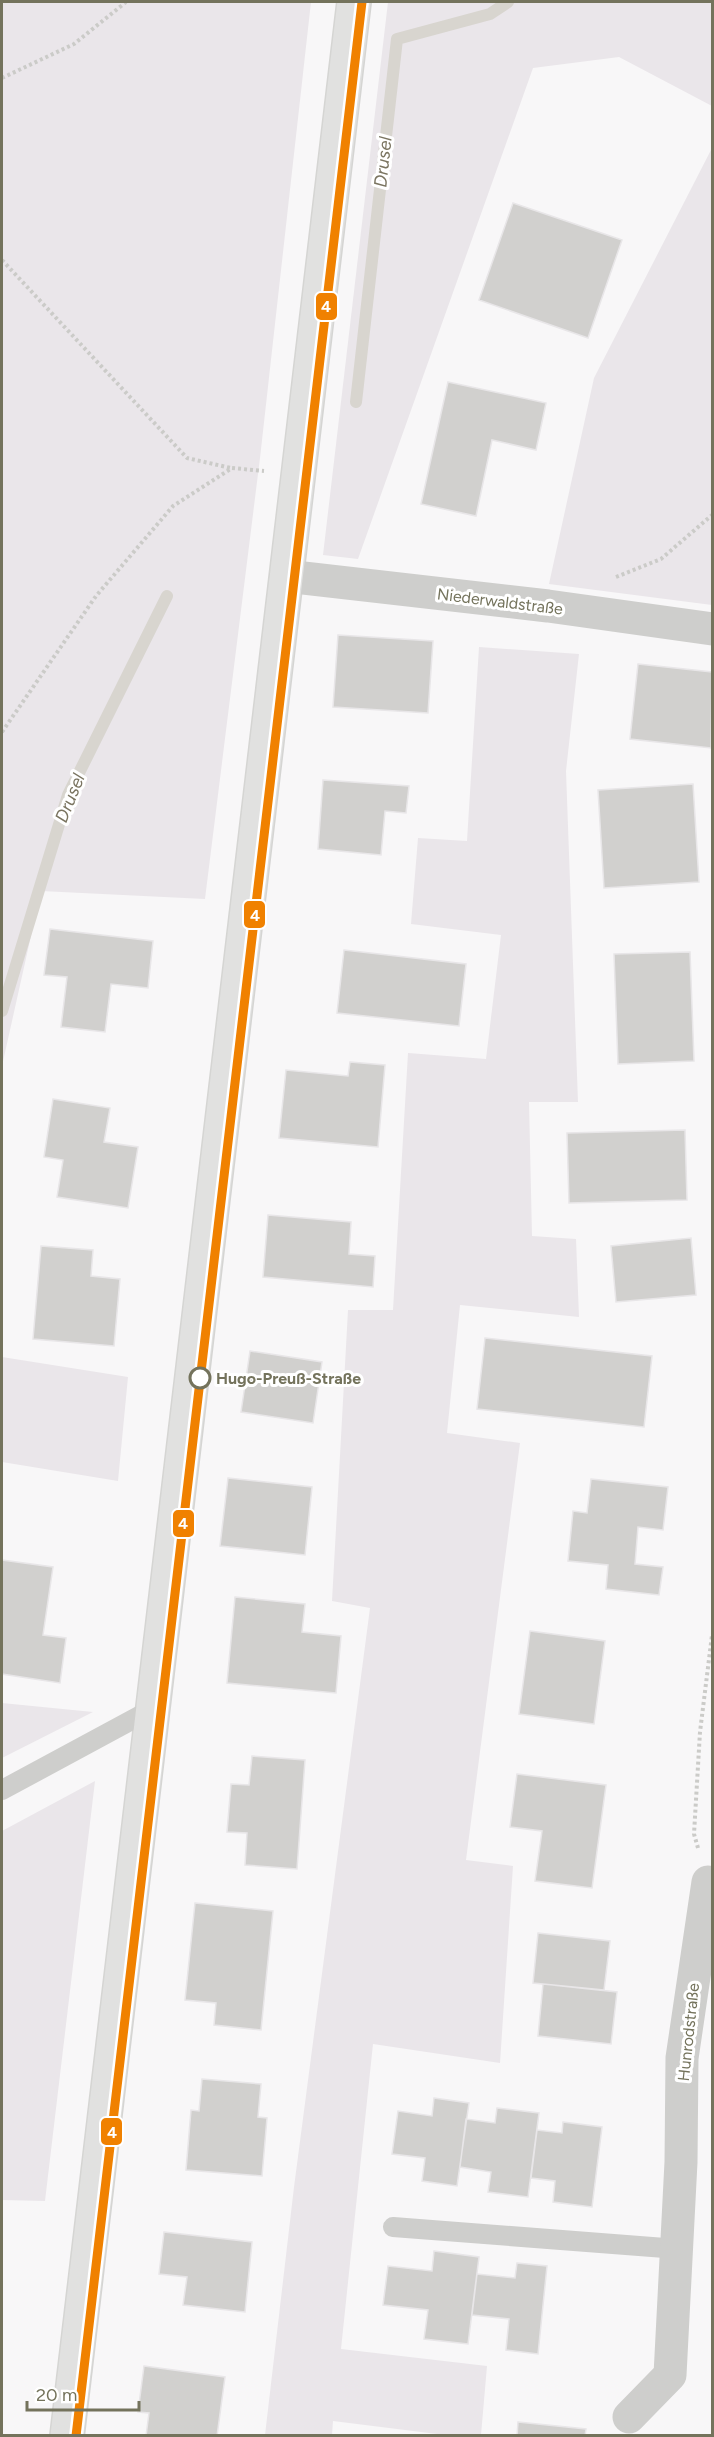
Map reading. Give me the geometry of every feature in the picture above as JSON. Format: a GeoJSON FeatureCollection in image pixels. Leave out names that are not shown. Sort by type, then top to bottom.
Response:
{"type":"FeatureCollection","features":[{"type":"Feature","properties":{"kind":"street"},"geometry":{"type":"LineString","coordinates":[[67,2436],[354,2]]}},
{"type":"Feature","properties":{"kind":"street","name":"Niederwaldstraße"},"geometry":{"type":"LineString","coordinates":[[286,576],[548,606],[712,629]]}},
{"type":"Feature","properties":{"kind":"street","name":"Hunrodstraße"},"geometry":{"type":"LineString","coordinates":[[628,2417],[670,2375],[678,2249],[682,2058],[704,1965],[708,1882]]}},
{"type":"Feature","properties":{"kind":"lane"},"geometry":{"type":"LineString","coordinates":[[2,1790],[154,1708]]}},
{"type":"Feature","properties":{"kind":"lane"},"geometry":{"type":"LineString","coordinates":[[393,2227],[678,2249]]}},
{"type":"Feature","properties":{"kind":"path"},"geometry":{"type":"LineString","coordinates":[[2,78],[74,44],[126,2]]}},
{"type":"Feature","properties":{"kind":"path"},"geometry":{"type":"LineString","coordinates":[[2,260],[187,458],[232,468],[298,475]]}},
{"type":"Feature","properties":{"kind":"path"},"geometry":{"type":"LineString","coordinates":[[2,732],[96,596],[173,506],[232,468]]}},
{"type":"Feature","properties":{"kind":"path"},"geometry":{"type":"LineString","coordinates":[[609,580],[661,559],[712,515]]}},
{"type":"Feature","properties":{"kind":"path"},"geometry":{"type":"LineString","coordinates":[[708,1882],[694,1834],[700,1732],[712,1635]]}},
{"type":"Feature","properties":{"kind":"shaded area"},"geometry":{"type":"Polygon","coordinates":[[[2,2],[311,2],[260,458],[205,899],[41,891],[2,1066],[2,2]]]}},
{"type":"Feature","properties":{"kind":"shaded area"},"geometry":{"type":"Polygon","coordinates":[[[388,2],[712,2],[712,106],[619,57],[533,68],[358,559],[323,555],[388,2]]]}},
{"type":"Feature","properties":{"kind":"shaded area"},"geometry":{"type":"Polygon","coordinates":[[[712,148],[712,605],[549,584],[594,378],[712,148]]]}},
{"type":"Feature","properties":{"kind":"shaded area"},"geometry":{"type":"Polygon","coordinates":[[[479,647],[579,654],[566,771],[578,1102],[529,1102],[532,1236],[576,1239],[579,1317],[460,1305],[447,1433],[520,1443],[466,1860],[513,1866],[500,2063],[373,2044],[341,2349],[487,2366],[481,2435],[445,2435],[333,2421],[332,2435],[265,2435],[294,2187],[370,1608],[332,1601],[348,1310],[393,1310],[408,1053],[486,1059],[501,935],[411,924],[418,838],[467,841],[479,647]]]}},
{"type":"Feature","properties":{"kind":"shaded area"},"geometry":{"type":"Polygon","coordinates":[[[2,1357],[128,1377],[118,1481],[2,1462],[2,1357]]]}},
{"type":"Feature","properties":{"kind":"shaded area"},"geometry":{"type":"Polygon","coordinates":[[[2,1703],[93,1712],[2,1758],[2,1703]]]}},
{"type":"Feature","properties":{"kind":"shaded area"},"geometry":{"type":"Polygon","coordinates":[[[95,1781],[45,2201],[2,2200],[2,1831],[95,1781]]]}},
{"type":"Feature","properties":{"kind":"building"},"geometry":{"type":"Polygon","coordinates":[[[513,203],[622,240],[588,338],[479,300],[513,203]]]}},
{"type":"Feature","properties":{"kind":"building"},"geometry":{"type":"Polygon","coordinates":[[[448,382],[546,403],[536,450],[492,440],[476,516],[421,504],[448,382]]]}},
{"type":"Feature","properties":{"kind":"building"},"geometry":{"type":"Polygon","coordinates":[[[338,635],[433,641],[428,713],[333,707],[338,635]]]}},
{"type":"Feature","properties":{"kind":"building"},"geometry":{"type":"Polygon","coordinates":[[[638,664],[712,672],[711,748],[630,739],[638,664]]]}},
{"type":"Feature","properties":{"kind":"building"},"geometry":{"type":"Polygon","coordinates":[[[323,780],[409,786],[406,813],[385,811],[381,855],[318,849],[323,780]]]}},
{"type":"Feature","properties":{"kind":"building"},"geometry":{"type":"Polygon","coordinates":[[[693,784],[699,882],[604,888],[598,790],[693,784]]]}},
{"type":"Feature","properties":{"kind":"building"},"geometry":{"type":"Polygon","coordinates":[[[50,929],[153,941],[148,988],[111,984],[105,1032],[61,1027],[67,977],[44,975],[50,929]]]}},
{"type":"Feature","properties":{"kind":"building"},"geometry":{"type":"Polygon","coordinates":[[[344,950],[466,964],[459,1026],[337,1013],[344,950]]]}},
{"type":"Feature","properties":{"kind":"building"},"geometry":{"type":"Polygon","coordinates":[[[690,952],[694,1061],[618,1064],[614,954],[690,952]]]}},
{"type":"Feature","properties":{"kind":"building"},"geometry":{"type":"Polygon","coordinates":[[[350,1062],[385,1065],[378,1147],[279,1138],[286,1070],[348,1076],[350,1062]]]}},
{"type":"Feature","properties":{"kind":"building"},"geometry":{"type":"Polygon","coordinates":[[[53,1099],[110,1108],[104,1142],[138,1147],[128,1208],[57,1197],[63,1160],[44,1157],[53,1099]]]}},
{"type":"Feature","properties":{"kind":"building"},"geometry":{"type":"Polygon","coordinates":[[[685,1130],[687,1200],[569,1203],[567,1133],[685,1130]]]}},
{"type":"Feature","properties":{"kind":"building"},"geometry":{"type":"Polygon","coordinates":[[[268,1215],[351,1222],[349,1254],[375,1256],[373,1287],[263,1277],[268,1215]]]}},
{"type":"Feature","properties":{"kind":"building"},"geometry":{"type":"Polygon","coordinates":[[[691,1238],[696,1295],[616,1302],[611,1246],[691,1238]]]}},
{"type":"Feature","properties":{"kind":"building"},"geometry":{"type":"Polygon","coordinates":[[[41,1246],[93,1250],[91,1276],[120,1279],[114,1346],[33,1339],[41,1246]]]}},
{"type":"Feature","properties":{"kind":"building"},"geometry":{"type":"Polygon","coordinates":[[[485,1338],[652,1356],[644,1427],[477,1409],[485,1338]]]}},
{"type":"Feature","properties":{"kind":"building"},"geometry":{"type":"Polygon","coordinates":[[[250,1351],[322,1362],[313,1423],[241,1412],[250,1351]]]}},
{"type":"Feature","properties":{"kind":"building"},"geometry":{"type":"Polygon","coordinates":[[[228,1478],[312,1487],[305,1555],[220,1546],[228,1478]]]}},
{"type":"Feature","properties":{"kind":"building"},"geometry":{"type":"Polygon","coordinates":[[[591,1479],[668,1487],[663,1530],[638,1527],[635,1564],[663,1567],[659,1595],[606,1589],[608,1565],[568,1561],[573,1511],[587,1513],[591,1479]]]}},
{"type":"Feature","properties":{"kind":"building"},"geometry":{"type":"Polygon","coordinates":[[[2,1560],[53,1567],[43,1635],[66,1638],[60,1683],[2,1674],[2,1560]]]}},
{"type":"Feature","properties":{"kind":"building"},"geometry":{"type":"Polygon","coordinates":[[[235,1597],[305,1604],[302,1632],[341,1636],[336,1693],[227,1683],[235,1597]]]}},
{"type":"Feature","properties":{"kind":"building"},"geometry":{"type":"Polygon","coordinates":[[[530,1631],[605,1641],[594,1724],[519,1714],[530,1631]]]}},
{"type":"Feature","properties":{"kind":"building"},"geometry":{"type":"Polygon","coordinates":[[[252,1756],[305,1760],[297,1869],[245,1865],[247,1833],[227,1832],[231,1784],[249,1785],[252,1756]]]}},
{"type":"Feature","properties":{"kind":"building"},"geometry":{"type":"Polygon","coordinates":[[[517,1774],[606,1785],[592,1888],[535,1881],[542,1831],[510,1827],[517,1774]]]}},
{"type":"Feature","properties":{"kind":"building"},"geometry":{"type":"Polygon","coordinates":[[[195,1903],[273,1911],[261,2030],[214,2025],[216,2003],[185,2000],[195,1903]]]}},
{"type":"Feature","properties":{"kind":"building"},"geometry":{"type":"Polygon","coordinates":[[[538,1933],[610,1941],[604,1990],[533,1983],[538,1933]]]}},
{"type":"Feature","properties":{"kind":"building"},"geometry":{"type":"Polygon","coordinates":[[[543,1984],[617,1992],[611,2044],[538,2036],[543,1984]]]}},
{"type":"Feature","properties":{"kind":"building"},"geometry":{"type":"Polygon","coordinates":[[[202,2079],[261,2084],[258,2117],[267,2118],[262,2176],[186,2170],[191,2110],[199,2111],[202,2079]]]}},
{"type":"Feature","properties":{"kind":"building"},"geometry":{"type":"Polygon","coordinates":[[[434,2098],[469,2103],[457,2186],[422,2181],[425,2158],[392,2154],[398,2111],[432,2116],[434,2098]]]}},
{"type":"Feature","properties":{"kind":"building"},"geometry":{"type":"Polygon","coordinates":[[[497,2108],[539,2113],[528,2197],[488,2192],[491,2172],[460,2167],[466,2119],[495,2123],[497,2108]]]}},
{"type":"Feature","properties":{"kind":"building"},"geometry":{"type":"Polygon","coordinates":[[[563,2122],[602,2127],[592,2207],[553,2202],[555,2181],[531,2178],[537,2130],[562,2133],[563,2122]]]}},
{"type":"Feature","properties":{"kind":"building"},"geometry":{"type":"Polygon","coordinates":[[[164,2232],[252,2242],[245,2312],[183,2305],[187,2277],[159,2274],[164,2232]]]}},
{"type":"Feature","properties":{"kind":"building"},"geometry":{"type":"Polygon","coordinates":[[[434,2251],[479,2257],[468,2344],[424,2339],[428,2310],[383,2305],[388,2266],[432,2271],[434,2251]]]}},
{"type":"Feature","properties":{"kind":"building"},"geometry":{"type":"Polygon","coordinates":[[[517,2263],[547,2266],[538,2354],[506,2350],[509,2319],[472,2315],[477,2274],[515,2278],[517,2263]]]}},
{"type":"Feature","properties":{"kind":"building"},"geometry":{"type":"Polygon","coordinates":[[[144,2366],[225,2377],[217,2436],[146,2436],[149,2413],[138,2412],[144,2366]]]}},
{"type":"Feature","properties":{"kind":"building"},"geometry":{"type":"Polygon","coordinates":[[[518,2422],[586,2429],[585,2436],[517,2436],[518,2422]]]}},
{"type":"Feature","properties":{"kind":"waterway","name":"Drusel"},"geometry":{"type":"LineString","coordinates":[[356,402],[397,39],[490,14],[508,2]]}},
{"type":"Feature","properties":{"kind":"waterway","name":"Drusel"},"geometry":{"type":"LineString","coordinates":[[2,1011],[68,795],[167,596]]}},
{"type":"Feature","properties":{"kind":"transit line","name":"4"},"geometry":{"type":"LineString","coordinates":[[76,2436],[362,2]]}},
{"type":"Feature","properties":{"kind":"place","name":"Hugo-Preuß-Straße"},"geometry":{"type":"Point","coordinates":[200,1378]}}]}
